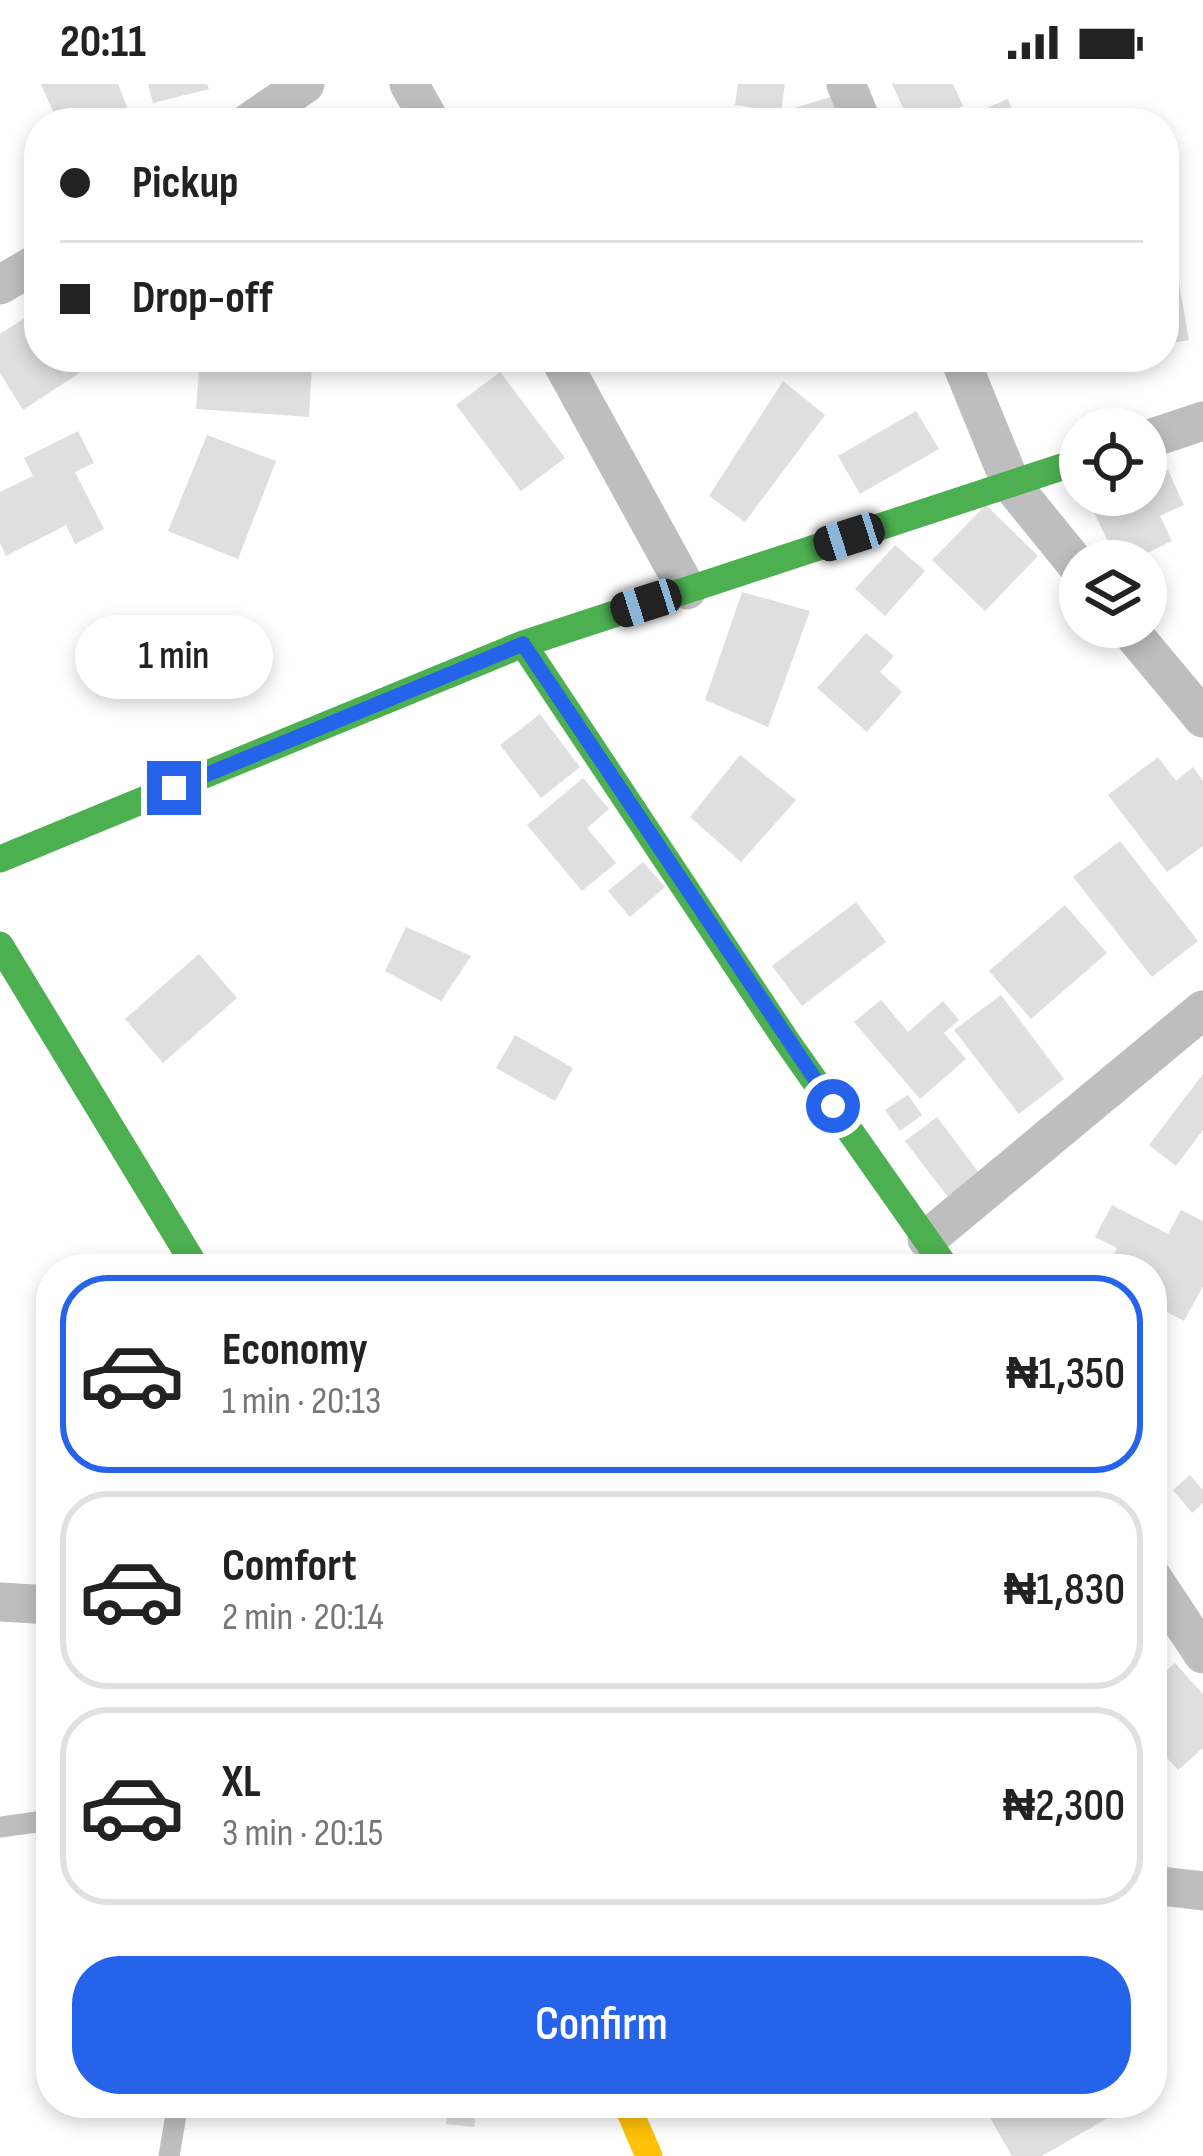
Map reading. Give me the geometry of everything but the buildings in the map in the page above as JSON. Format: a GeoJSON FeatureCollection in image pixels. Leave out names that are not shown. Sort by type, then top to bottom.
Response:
{"type":"FeatureCollection","features":[{"type":"Feature","properties":{"kind":"street"},"geometry":{"type":"LineString","coordinates":[[270,108],[305,84]]}},
{"type":"Feature","properties":{"kind":"street"},"geometry":{"type":"LineString","coordinates":[[567,372],[687,590]]}},
{"type":"Feature","properties":{"kind":"street"},"geometry":{"type":"LineString","coordinates":[[965,372],[1012,484],[1059,543]]}},
{"type":"Feature","properties":{"kind":"street"},"geometry":{"type":"LineString","coordinates":[[1167,433],[1203,421]]}},
{"type":"Feature","properties":{"kind":"street"},"geometry":{"type":"LineString","coordinates":[[0,860],[523,644],[1059,468]]}},
{"type":"Feature","properties":{"kind":"street"},"geometry":{"type":"LineString","coordinates":[[523,644],[786,1040],[937,1254],[1203,1010]]}},
{"type":"Feature","properties":{"kind":"street"},"geometry":{"type":"LineString","coordinates":[[1145,648],[1203,718]]}},
{"type":"Feature","properties":{"kind":"street"},"geometry":{"type":"LineString","coordinates":[[0,945],[187,1254]]}},
{"type":"Feature","properties":{"kind":"street"},"geometry":{"type":"LineString","coordinates":[[1167,1600],[1203,1654]]}},
{"type":"Feature","properties":{"kind":"street"},"geometry":{"type":"LineString","coordinates":[[0,1602],[36,1604]]}},
{"type":"Feature","properties":{"kind":"street"},"geometry":{"type":"LineString","coordinates":[[1167,1887],[1203,1891]]}},
{"type":"Feature","properties":{"kind":"street"},"geometry":{"type":"LineString","coordinates":[[633,2118],[649,2156]]}},
{"type":"Feature","properties":{"kind":"lane"},"geometry":{"type":"LineString","coordinates":[[0,1827],[36,1822]]}},
{"type":"Feature","properties":{"kind":"lane"},"geometry":{"type":"LineString","coordinates":[[169,2156],[175,2118]]}},
{"type":"Feature","properties":{"kind":"traffic: fast"},"geometry":{"type":"LineString","coordinates":[[0,859],[523,644],[1059,468]]}},
{"type":"Feature","properties":{"kind":"traffic: fast"},"geometry":{"type":"LineString","coordinates":[[523,644],[786,1040],[936,1254]]}},
{"type":"Feature","properties":{"kind":"traffic: fast"},"geometry":{"type":"LineString","coordinates":[[0,945],[188,1254]]}},
{"type":"Feature","properties":{"kind":"traffic: slow"},"geometry":{"type":"LineString","coordinates":[[633,2118],[649,2156]]}},
{"type":"Feature","properties":{"kind":"route"},"geometry":{"type":"LineString","coordinates":[[174,788],[523,644],[833,1106]]}}]}
